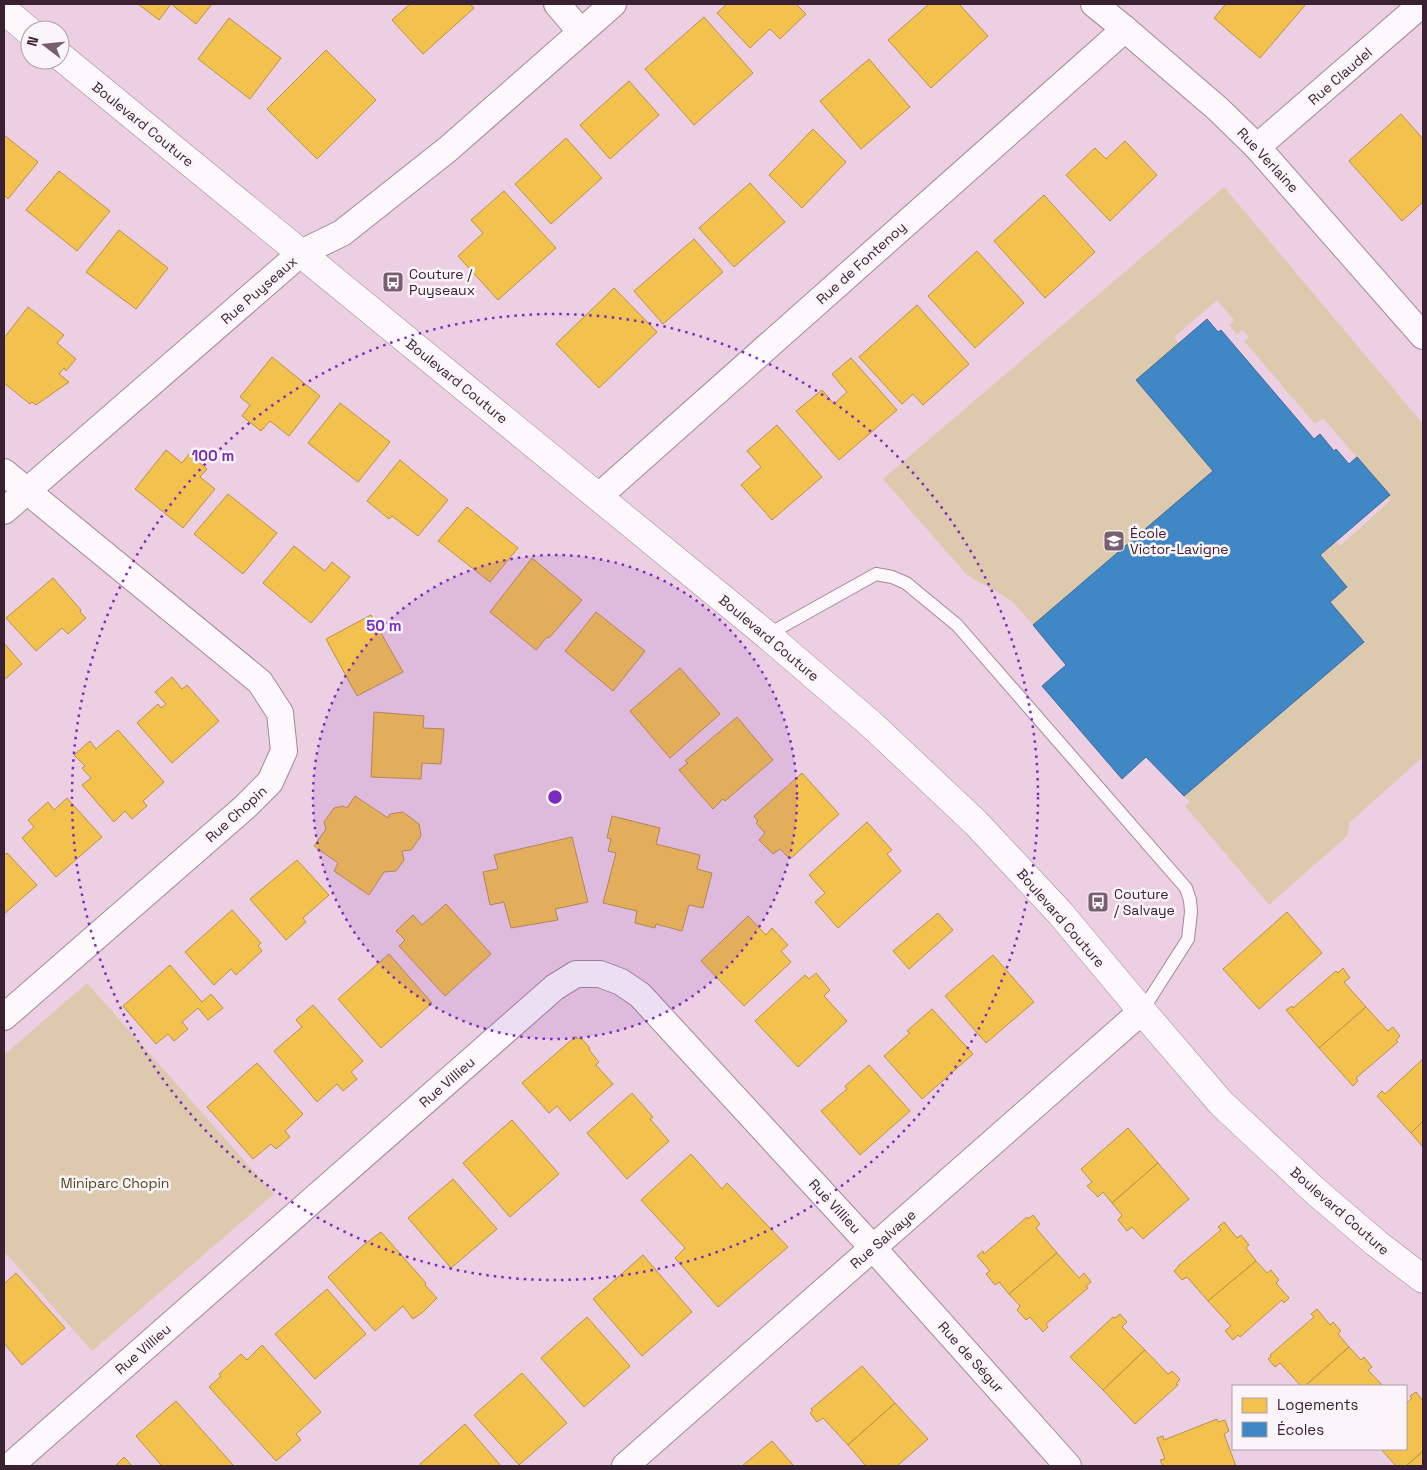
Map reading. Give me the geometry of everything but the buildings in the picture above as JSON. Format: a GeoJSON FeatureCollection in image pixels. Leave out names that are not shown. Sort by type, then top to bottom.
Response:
{"type":"FeatureCollection","features":[{"type":"Feature","properties":{"kind":"street"},"geometry":{"type":"LineString","coordinates":[[557,4],[581,32]]}},
{"type":"Feature","properties":{"kind":"street","name":"Rue Puyseaux"},"geometry":{"type":"LineString","coordinates":[[4,511],[301,253],[342,233],[448,149],[613,4]]}},
{"type":"Feature","properties":{"kind":"street","name":"Rue Verlaine"},"geometry":{"type":"LineString","coordinates":[[1094,4],[1126,29],[1218,109],[1258,148],[1423,336]]}},
{"type":"Feature","properties":{"kind":"street","name":"Rue Claudel"},"geometry":{"type":"LineString","coordinates":[[1258,148],[1422,4]]}},
{"type":"Feature","properties":{"kind":"street"},"geometry":{"type":"LineString","coordinates":[[4,10],[20,24]]}},
{"type":"Feature","properties":{"kind":"street","name":"Rue de Fontenoy"},"geometry":{"type":"LineString","coordinates":[[598,497],[1126,29]]}},
{"type":"Feature","properties":{"kind":"street","name":"Boulevard Couture"},"geometry":{"type":"LineString","coordinates":[[70,64],[767,635],[872,725],[976,823],[1060,913],[1142,1012],[1221,1102],[1321,1196],[1376,1244],[1423,1279]]}},
{"type":"Feature","properties":{"kind":"street","name":"Rue Chopin"},"geometry":{"type":"LineString","coordinates":[[4,472],[260,682],[280,713],[284,751],[270,782],[245,808],[4,1017]]}},
{"type":"Feature","properties":{"kind":"street","name":"Rue Villieu"},"geometry":{"type":"LineString","coordinates":[[10,1466],[548,993],[576,974],[600,974],[620,982],[640,995],[873,1248]]}},
{"type":"Feature","properties":{"kind":"street","name":"Rue Salvaye"},"geometry":{"type":"LineString","coordinates":[[625,1466],[1142,1012]]}},
{"type":"Feature","properties":{"kind":"street","name":"Rue de Ségur"},"geometry":{"type":"LineString","coordinates":[[873,1248],[1068,1466]]}},
{"type":"Feature","properties":{"kind":"lane"},"geometry":{"type":"LineString","coordinates":[[767,635],[876,574],[892,577],[906,583],[957,625],[1186,888],[1191,912],[1188,940],[1142,1012]]}},
{"type":"Feature","properties":{"kind":"green space"},"geometry":{"type":"Polygon","coordinates":[[[1224,187],[1423,424],[1423,757],[1350,822],[1347,836],[1269,905],[1185,806],[1190,802],[1184,796],[1364,642],[1330,602],[1347,587],[1320,555],[1336,542],[1340,546],[1390,501],[1387,497],[1389,495],[1323,418],[1315,424],[1244,341],[1249,337],[1243,330],[1237,334],[1229,325],[1234,320],[1217,300],[1174,337],[1179,344],[1136,380],[1213,471],[1033,625],[1012,601],[967,575],[883,479],[1224,187]]]}},
{"type":"Feature","properties":{"kind":"green space","name":"Miniparc Chopin"},"geometry":{"type":"Polygon","coordinates":[[[87,983],[274,1194],[92,1351],[4,1251],[4,1055],[87,983]]]}},
{"type":"Feature","properties":{"kind":"place","name":"Couture / Puyseaux"},"geometry":{"type":"Point","coordinates":[393,282]}},
{"type":"Feature","properties":{"kind":"place","name":"École Victor-Lavigne"},"geometry":{"type":"Point","coordinates":[1114,541]}},
{"type":"Feature","properties":{"kind":"place","name":"Couture / Salvaye"},"geometry":{"type":"Point","coordinates":[1098,902]}}]}
